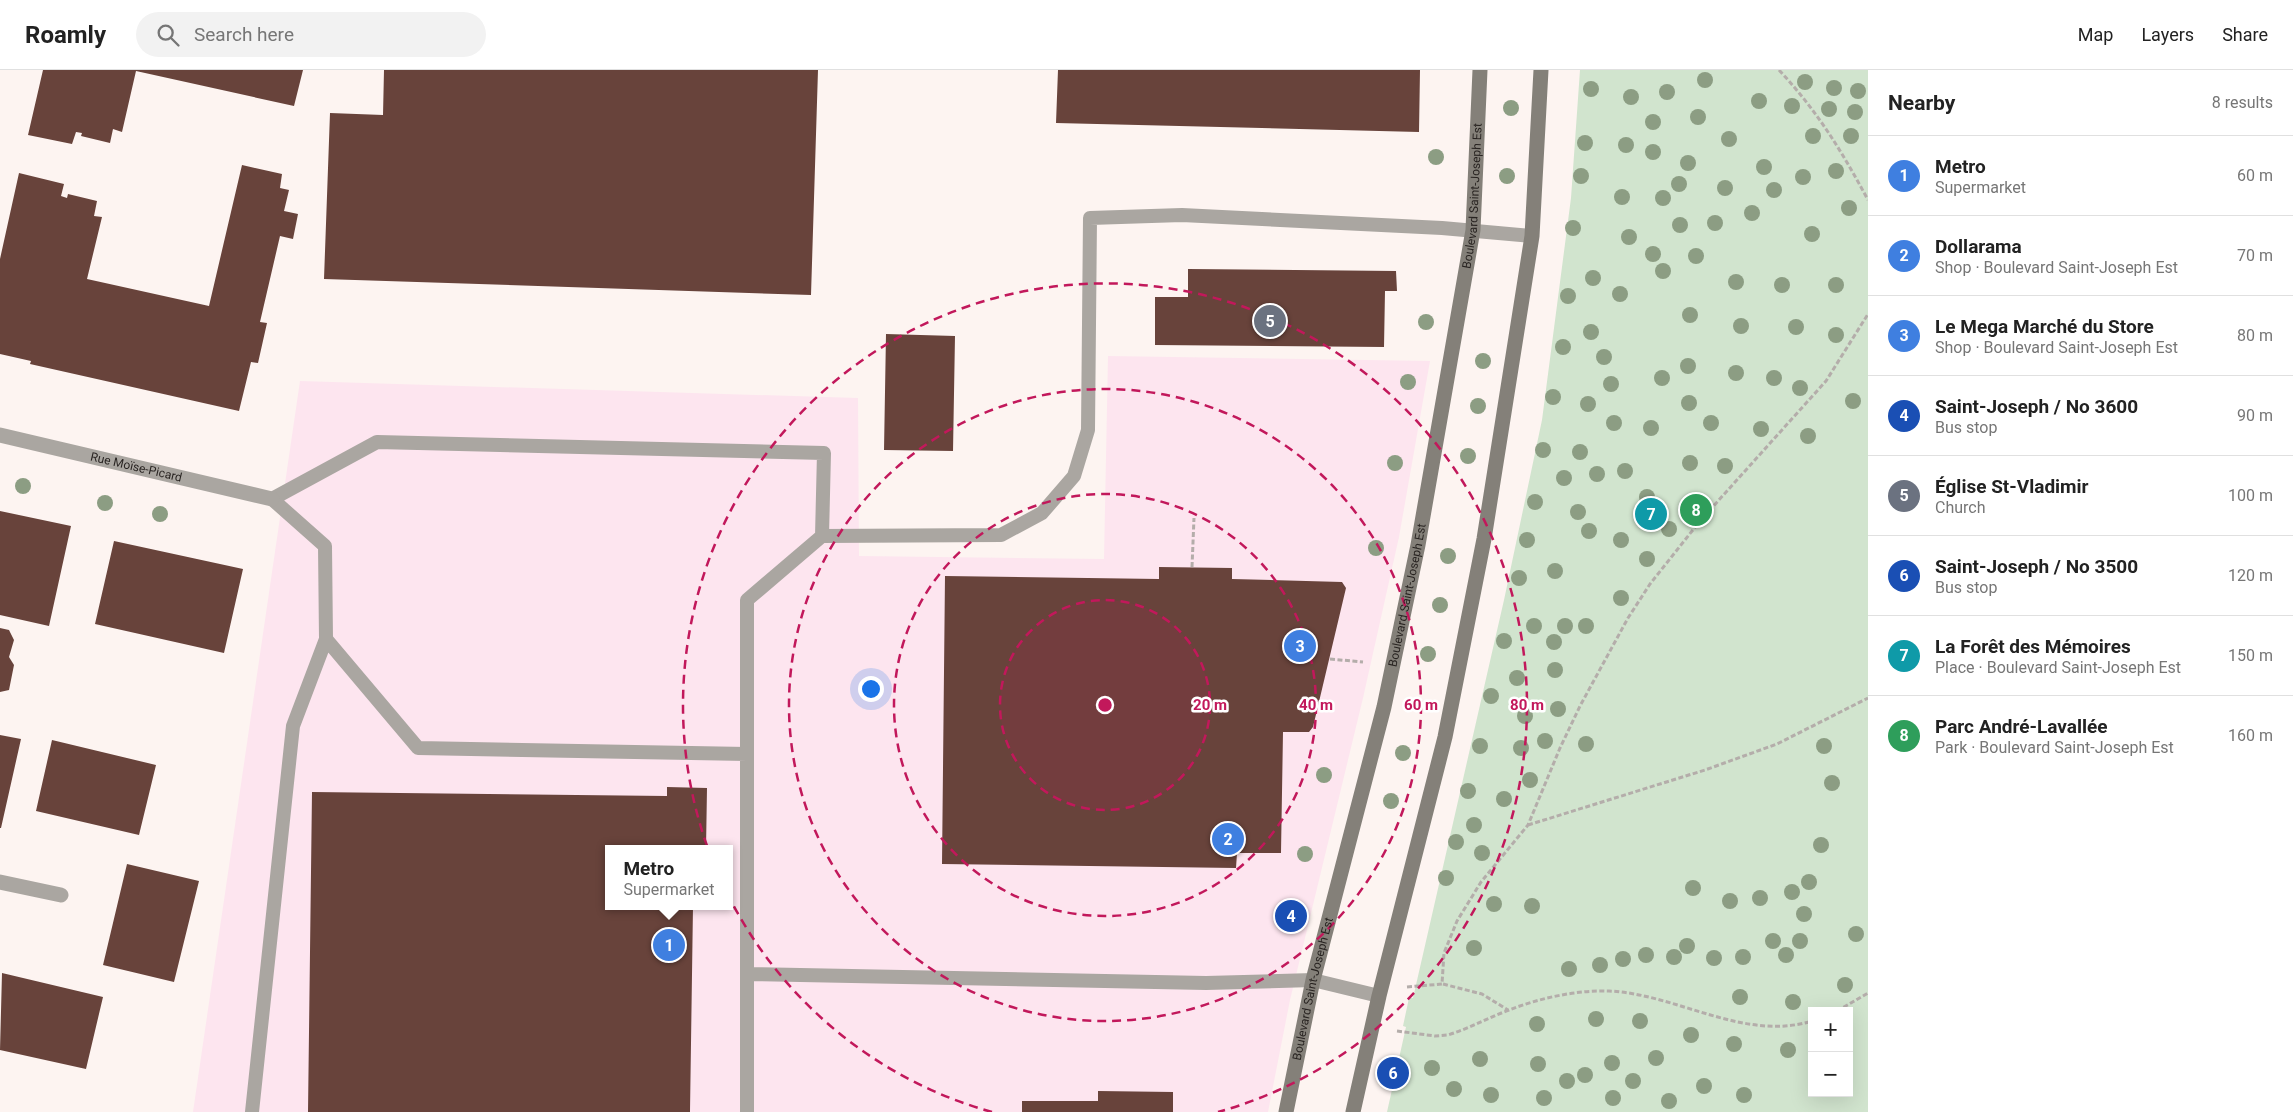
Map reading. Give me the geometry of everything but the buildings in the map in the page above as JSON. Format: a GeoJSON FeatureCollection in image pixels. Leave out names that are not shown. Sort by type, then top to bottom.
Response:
{"type":"FeatureCollection","features":[{"type":"Feature","properties":{"kind":"main road","name":"Boulevard Saint-Joseph Est"},"geometry":{"type":"LineString","coordinates":[[1286,1112],[1313,980],[1392,669],[1418,545],[1473,230],[1480,70]]}},
{"type":"Feature","properties":{"kind":"main road"},"geometry":{"type":"LineString","coordinates":[[1353,1112],[1380,996],[1446,737],[1484,539],[1532,236],[1541,70]]}},
{"type":"Feature","properties":{"kind":"street","name":"Rue Moïse-Picard"},"geometry":{"type":"LineString","coordinates":[[0,434],[272,500]]}},
{"type":"Feature","properties":{"kind":"street"},"geometry":{"type":"LineString","coordinates":[[0,882],[61,895]]}},
{"type":"Feature","properties":{"kind":"lane"},"geometry":{"type":"LineString","coordinates":[[747,1112],[747,600],[822,536],[1001,535],[1042,513],[1074,476],[1088,430],[1090,218],[1182,215],[1473,230],[1532,236]]}},
{"type":"Feature","properties":{"kind":"lane"},"geometry":{"type":"LineString","coordinates":[[252,1112],[293,726],[326,639],[325,546],[272,500],[377,442],[824,453],[822,536]]}},
{"type":"Feature","properties":{"kind":"lane"},"geometry":{"type":"LineString","coordinates":[[326,639],[418,748],[747,754]]}},
{"type":"Feature","properties":{"kind":"lane"},"geometry":{"type":"LineString","coordinates":[[747,974],[1206,983],[1313,980],[1380,996]]}},
{"type":"Feature","properties":{"kind":"path"},"geometry":{"type":"LineString","coordinates":[[1779,70],[1806,99],[1834,139],[1868,200]]}},
{"type":"Feature","properties":{"kind":"path"},"geometry":{"type":"LineString","coordinates":[[1442,984],[1444,954],[1464,908],[1502,855],[1528,825],[1560,748],[1580,706],[1628,618],[1650,584],[1700,521],[1826,382],[1868,314]]}},
{"type":"Feature","properties":{"kind":"path"},"geometry":{"type":"LineString","coordinates":[[1192,567],[1194,518]]}},
{"type":"Feature","properties":{"kind":"path"},"geometry":{"type":"LineString","coordinates":[[1330,659],[1363,662]]}},
{"type":"Feature","properties":{"kind":"path"},"geometry":{"type":"LineString","coordinates":[[1528,825],[1705,770],[1777,744],[1868,698]]}},
{"type":"Feature","properties":{"kind":"path"},"geometry":{"type":"LineString","coordinates":[[1406,987],[1442,984],[1482,994],[1509,1010]]}},
{"type":"Feature","properties":{"kind":"path"},"geometry":{"type":"LineString","coordinates":[[1396,1031],[1435,1036],[1448,1034],[1467,1029],[1509,1010],[1558,996],[1611,991],[1641,996],[1753,1023],[1789,1025],[1808,1022]]}},
{"type":"Feature","properties":{"kind":"path"},"geometry":{"type":"LineString","coordinates":[[1844,1007],[1868,993]]}},
{"type":"Feature","properties":{"kind":"shaded area"},"geometry":{"type":"Polygon","coordinates":[[[1108,356],[1430,361],[1399,537],[1363,698],[1290,1000],[1268,1112],[193,1112],[300,381],[858,398],[859,556],[1104,559],[1108,356]]]}},
{"type":"Feature","properties":{"kind":"green space"},"geometry":{"type":"Polygon","coordinates":[[[1580,70],[1868,70],[1868,1112],[1387,1112],[1406,1027],[1403,1026],[1409,998],[1413,998],[1504,600],[1542,420],[1571,198],[1580,70]]]}},
{"type":"Feature","properties":{"kind":"place","name":"Église St-Vladimir"},"geometry":{"type":"Point","coordinates":[1270,321]}},
{"type":"Feature","properties":{"kind":"place","name":"Parc André-Lavallée"},"geometry":{"type":"Point","coordinates":[1696,510]}},
{"type":"Feature","properties":{"kind":"place","name":"La Forêt des Mémoires"},"geometry":{"type":"Point","coordinates":[1651,514]}},
{"type":"Feature","properties":{"kind":"place","name":"Le Mega Marché du Store"},"geometry":{"type":"Point","coordinates":[1300,646]}},
{"type":"Feature","properties":{"kind":"place","name":"Dollarama"},"geometry":{"type":"Point","coordinates":[1228,839]}},
{"type":"Feature","properties":{"kind":"place","name":"Saint-Joseph / No 3600"},"geometry":{"type":"Point","coordinates":[1291,916]}},
{"type":"Feature","properties":{"kind":"place","name":"Metro"},"geometry":{"type":"Point","coordinates":[669,945]}},
{"type":"Feature","properties":{"kind":"place","name":"Saint-Joseph / No 3500"},"geometry":{"type":"Point","coordinates":[1393,1073]}}]}
